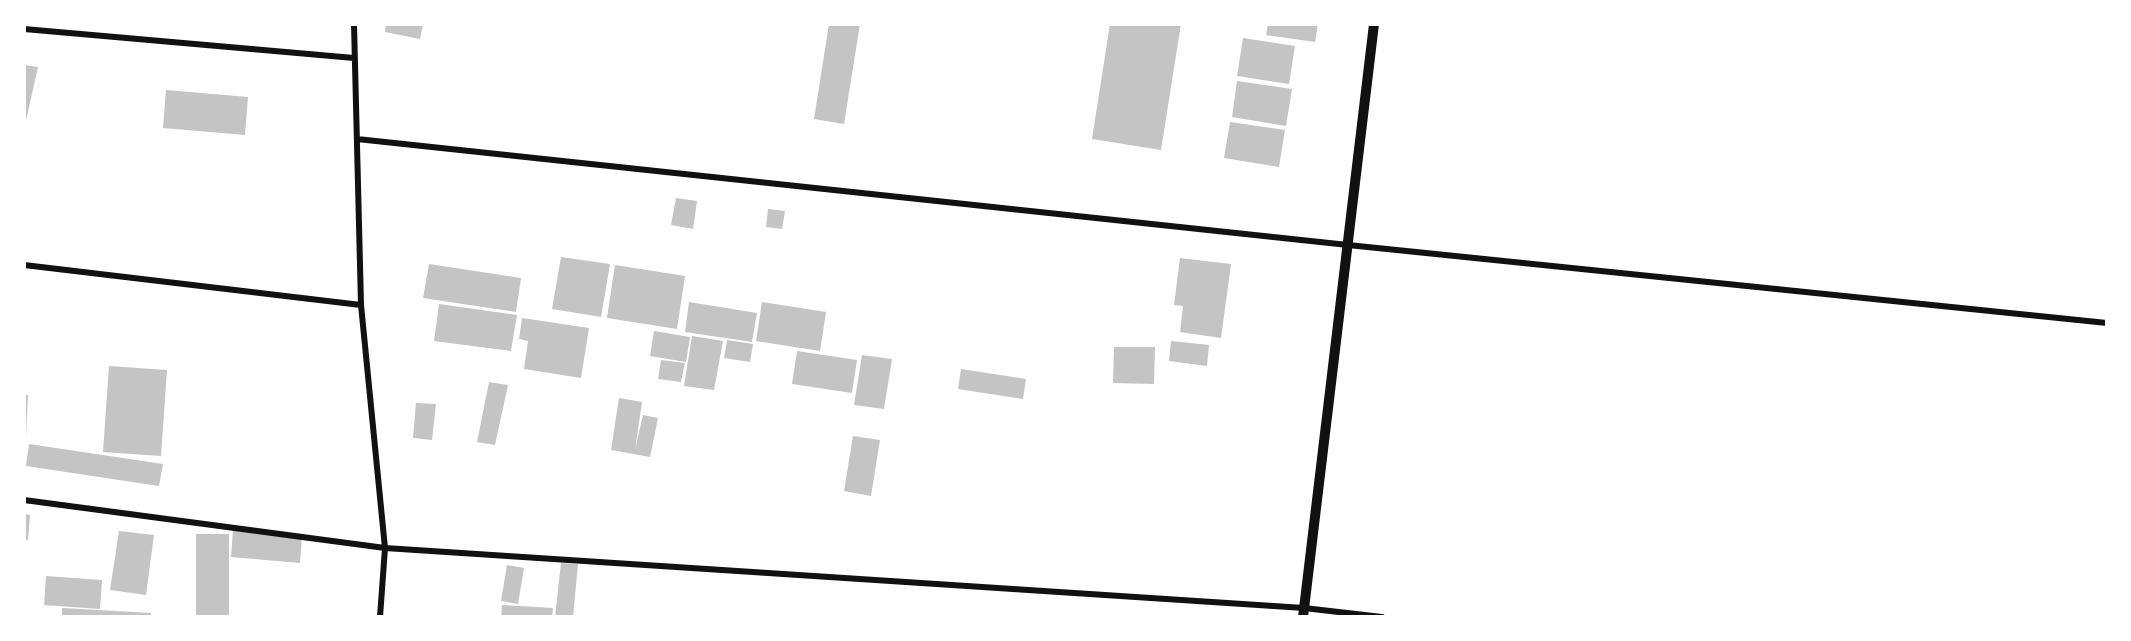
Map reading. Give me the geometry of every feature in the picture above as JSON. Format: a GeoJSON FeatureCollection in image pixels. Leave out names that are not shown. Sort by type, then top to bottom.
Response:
{"type":"FeatureCollection","features":[{"type":"Feature","properties":{"kind":"street"},"geometry":{"type":"LineString","coordinates":[[354,24],[361,305],[385,548],[380,617]]}},
{"type":"Feature","properties":{"kind":"street"},"geometry":{"type":"LineString","coordinates":[[1303,613],[1374,24]]}},
{"type":"Feature","properties":{"kind":"street"},"geometry":{"type":"LineString","coordinates":[[24,29],[354,58]]}},
{"type":"Feature","properties":{"kind":"street"},"geometry":{"type":"LineString","coordinates":[[357,139],[2107,323]]}},
{"type":"Feature","properties":{"kind":"street"},"geometry":{"type":"LineString","coordinates":[[24,266],[361,305]]}},
{"type":"Feature","properties":{"kind":"street"},"geometry":{"type":"LineString","coordinates":[[24,500],[385,548],[1382,617]]}},
{"type":"Feature","properties":{"kind":"building"},"geometry":{"type":"Polygon","coordinates":[[[386,24],[423,24],[420,39],[385,32],[386,24]]]}},
{"type":"Feature","properties":{"kind":"building"},"geometry":{"type":"Polygon","coordinates":[[[829,24],[860,24],[844,124],[814,119],[829,24]]]}},
{"type":"Feature","properties":{"kind":"building"},"geometry":{"type":"Polygon","coordinates":[[[1110,24],[1181,24],[1161,150],[1092,139],[1110,24]]]}},
{"type":"Feature","properties":{"kind":"building"},"geometry":{"type":"Polygon","coordinates":[[[1268,24],[1318,24],[1315,42],[1266,35],[1268,24]]]}},
{"type":"Feature","properties":{"kind":"building"},"geometry":{"type":"Polygon","coordinates":[[[1243,38],[1295,46],[1289,84],[1237,76],[1243,38]]]}},
{"type":"Feature","properties":{"kind":"building"},"geometry":{"type":"Polygon","coordinates":[[[24,65],[38,67],[25,125],[24,125],[24,65]]]}},
{"type":"Feature","properties":{"kind":"building"},"geometry":{"type":"Polygon","coordinates":[[[1237,81],[1292,89],[1286,126],[1232,117],[1237,81]]]}},
{"type":"Feature","properties":{"kind":"building"},"geometry":{"type":"Polygon","coordinates":[[[166,90],[248,97],[245,135],[163,128],[166,90]]]}},
{"type":"Feature","properties":{"kind":"building"},"geometry":{"type":"Polygon","coordinates":[[[1230,122],[1285,130],[1279,167],[1224,158],[1230,122]]]}},
{"type":"Feature","properties":{"kind":"building"},"geometry":{"type":"Polygon","coordinates":[[[676,198],[697,201],[693,229],[671,225],[676,198]]]}},
{"type":"Feature","properties":{"kind":"building"},"geometry":{"type":"Polygon","coordinates":[[[768,209],[785,211],[782,229],[766,227],[768,209]]]}},
{"type":"Feature","properties":{"kind":"building"},"geometry":{"type":"Polygon","coordinates":[[[561,257],[610,264],[601,317],[552,309],[561,257]]]}},
{"type":"Feature","properties":{"kind":"building"},"geometry":{"type":"Polygon","coordinates":[[[1180,258],[1231,264],[1221,338],[1180,332],[1183,306],[1174,305],[1180,258]]]}},
{"type":"Feature","properties":{"kind":"building"},"geometry":{"type":"Polygon","coordinates":[[[429,264],[521,278],[516,312],[423,298],[429,264]]]}},
{"type":"Feature","properties":{"kind":"building"},"geometry":{"type":"Polygon","coordinates":[[[615,265],[685,276],[677,329],[607,318],[615,265]]]}},
{"type":"Feature","properties":{"kind":"building"},"geometry":{"type":"Polygon","coordinates":[[[689,302],[757,313],[752,342],[685,332],[689,302]]]}},
{"type":"Feature","properties":{"kind":"building"},"geometry":{"type":"Polygon","coordinates":[[[762,302],[826,312],[820,351],[756,341],[762,302]]]}},
{"type":"Feature","properties":{"kind":"building"},"geometry":{"type":"Polygon","coordinates":[[[439,304],[517,315],[511,351],[434,341],[439,304]]]}},
{"type":"Feature","properties":{"kind":"building"},"geometry":{"type":"Polygon","coordinates":[[[522,318],[589,328],[581,378],[524,369],[528,341],[519,339],[522,318]]]}},
{"type":"Feature","properties":{"kind":"building"},"geometry":{"type":"Polygon","coordinates":[[[654,331],[690,337],[686,362],[650,356],[654,331]]]}},
{"type":"Feature","properties":{"kind":"building"},"geometry":{"type":"Polygon","coordinates":[[[692,336],[723,341],[714,390],[684,386],[692,336]]]}},
{"type":"Feature","properties":{"kind":"building"},"geometry":{"type":"Polygon","coordinates":[[[727,340],[753,344],[750,362],[724,358],[727,340]]]}},
{"type":"Feature","properties":{"kind":"building"},"geometry":{"type":"Polygon","coordinates":[[[1171,341],[1209,345],[1207,366],[1169,361],[1171,341]]]}},
{"type":"Feature","properties":{"kind":"building"},"geometry":{"type":"Polygon","coordinates":[[[1114,347],[1155,347],[1154,384],[1113,383],[1114,347]]]}},
{"type":"Feature","properties":{"kind":"building"},"geometry":{"type":"Polygon","coordinates":[[[797,351],[857,360],[852,393],[792,384],[797,351]]]}},
{"type":"Feature","properties":{"kind":"building"},"geometry":{"type":"Polygon","coordinates":[[[862,355],[892,359],[884,409],[854,405],[862,355]]]}},
{"type":"Feature","properties":{"kind":"building"},"geometry":{"type":"Polygon","coordinates":[[[661,360],[685,363],[681,382],[658,379],[661,360]]]}},
{"type":"Feature","properties":{"kind":"building"},"geometry":{"type":"Polygon","coordinates":[[[109,366],[167,370],[161,456],[103,452],[109,366]]]}},
{"type":"Feature","properties":{"kind":"building"},"geometry":{"type":"Polygon","coordinates":[[[961,369],[1026,379],[1023,399],[958,389],[961,369]]]}},
{"type":"Feature","properties":{"kind":"building"},"geometry":{"type":"Polygon","coordinates":[[[489,382],[508,385],[495,445],[477,442],[489,382]]]}},
{"type":"Feature","properties":{"kind":"building"},"geometry":{"type":"Polygon","coordinates":[[[24,395],[28,395],[26,437],[24,437],[24,395]]]}},
{"type":"Feature","properties":{"kind":"building"},"geometry":{"type":"Polygon","coordinates":[[[619,398],[642,402],[635,450],[643,415],[658,418],[650,457],[611,450],[619,398]]]}},
{"type":"Feature","properties":{"kind":"building"},"geometry":{"type":"Polygon","coordinates":[[[416,403],[436,404],[432,440],[413,438],[416,403]]]}},
{"type":"Feature","properties":{"kind":"building"},"geometry":{"type":"Polygon","coordinates":[[[853,436],[880,440],[871,496],[844,491],[853,436]]]}},
{"type":"Feature","properties":{"kind":"building"},"geometry":{"type":"Polygon","coordinates":[[[29,444],[163,464],[159,486],[26,466],[29,444]]]}},
{"type":"Feature","properties":{"kind":"building"},"geometry":{"type":"Polygon","coordinates":[[[24,514],[30,515],[28,540],[24,540],[24,514]]]}},
{"type":"Feature","properties":{"kind":"building"},"geometry":{"type":"Polygon","coordinates":[[[233,530],[302,536],[300,563],[231,557],[233,530]]]}},
{"type":"Feature","properties":{"kind":"building"},"geometry":{"type":"Polygon","coordinates":[[[119,531],[154,535],[146,595],[110,590],[119,531]]]}},
{"type":"Feature","properties":{"kind":"building"},"geometry":{"type":"Polygon","coordinates":[[[196,534],[229,534],[229,617],[196,617],[196,534]]]}},
{"type":"Feature","properties":{"kind":"building"},"geometry":{"type":"Polygon","coordinates":[[[561,563],[578,564],[573,617],[555,617],[561,563]]]}},
{"type":"Feature","properties":{"kind":"building"},"geometry":{"type":"Polygon","coordinates":[[[507,565],[524,568],[518,604],[501,601],[507,565]]]}},
{"type":"Feature","properties":{"kind":"building"},"geometry":{"type":"Polygon","coordinates":[[[46,576],[102,580],[100,609],[44,605],[46,576]]]}},
{"type":"Feature","properties":{"kind":"building"},"geometry":{"type":"Polygon","coordinates":[[[502,605],[553,608],[552,617],[501,617],[502,605]]]}},
{"type":"Feature","properties":{"kind":"building"},"geometry":{"type":"Polygon","coordinates":[[[62,608],[151,613],[151,617],[62,617],[62,608]]]}}]}
